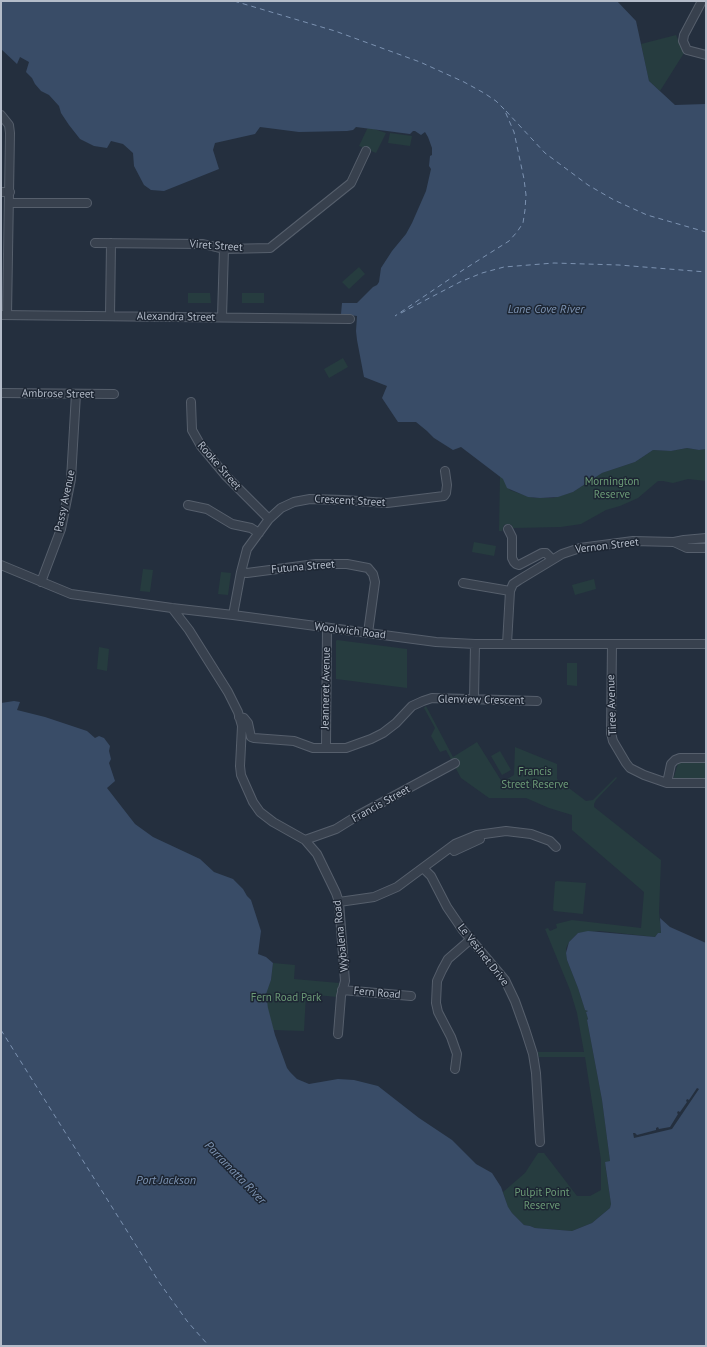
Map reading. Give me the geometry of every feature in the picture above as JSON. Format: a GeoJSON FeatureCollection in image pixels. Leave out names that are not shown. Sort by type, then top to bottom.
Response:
{"type":"FeatureCollection","features":[{"type":"Feature","properties":{"kind":"street"},"geometry":{"type":"LineString","coordinates":[[702,1],[684,35],[684,44],[687,50],[706,55]]}},
{"type":"Feature","properties":{"kind":"street"},"geometry":{"type":"LineString","coordinates":[[1,115],[9,125],[5,192],[9,203],[4,315]]}},
{"type":"Feature","properties":{"kind":"street","name":"Viret Street"},"geometry":{"type":"LineString","coordinates":[[95,243],[203,244],[224,249],[270,248],[351,182],[366,150]]}},
{"type":"Feature","properties":{"kind":"street"},"geometry":{"type":"LineString","coordinates":[[9,203],[86,204]]}},
{"type":"Feature","properties":{"kind":"street"},"geometry":{"type":"LineString","coordinates":[[110,316],[111,243]]}},
{"type":"Feature","properties":{"kind":"street"},"geometry":{"type":"LineString","coordinates":[[222,317],[224,249]]}},
{"type":"Feature","properties":{"kind":"street","name":"Alexandra Street"},"geometry":{"type":"LineString","coordinates":[[4,315],[350,319]]}},
{"type":"Feature","properties":{"kind":"street","name":"Ambrose Street"},"geometry":{"type":"LineString","coordinates":[[1,393],[114,394]]}},
{"type":"Feature","properties":{"kind":"street","name":"Passy Avenue"},"geometry":{"type":"LineString","coordinates":[[40,582],[61,529],[72,479],[76,394]]}},
{"type":"Feature","properties":{"kind":"street","name":"Rooke Street"},"geometry":{"type":"LineString","coordinates":[[191,402],[192,430],[201,446],[226,476],[269,519]]}},
{"type":"Feature","properties":{"kind":"street","name":"Crescent Street"},"geometry":{"type":"LineString","coordinates":[[234,615],[241,572],[248,549],[269,519],[281,508],[294,502],[310,499],[387,503],[444,496],[447,485],[445,471]]}},
{"type":"Feature","properties":{"kind":"street"},"geometry":{"type":"LineString","coordinates":[[188,505],[207,509],[232,524],[252,528],[259,533]]}},
{"type":"Feature","properties":{"kind":"street"},"geometry":{"type":"LineString","coordinates":[[508,529],[512,537],[512,558],[516,564],[519,565],[542,553],[546,553],[552,559]]}},
{"type":"Feature","properties":{"kind":"street","name":"Vernon Street"},"geometry":{"type":"LineString","coordinates":[[510,591],[513,584],[518,580],[552,559],[573,549],[633,541],[674,542],[706,538]]}},
{"type":"Feature","properties":{"kind":"street","name":"Vernon Street"},"geometry":{"type":"LineString","coordinates":[[674,542],[688,548],[706,548]]}},
{"type":"Feature","properties":{"kind":"street","name":"Futuna Street"},"geometry":{"type":"LineString","coordinates":[[241,572],[247,573],[316,564],[347,564],[368,568],[373,574],[374,582],[368,633]]}},
{"type":"Feature","properties":{"kind":"street","name":"Woolwich Road"},"geometry":{"type":"LineString","coordinates":[[1,565],[71,594],[436,642],[475,644],[706,644]]}},
{"type":"Feature","properties":{"kind":"street"},"geometry":{"type":"LineString","coordinates":[[463,583],[510,591],[507,644]]}},
{"type":"Feature","properties":{"kind":"street","name":"Wybalena Road"},"geometry":{"type":"LineString","coordinates":[[172,608],[190,630],[228,692],[239,716],[242,726],[240,770],[245,786],[253,802],[260,812],[304,840],[317,854],[339,902],[346,981],[341,996],[338,1034]]}},
{"type":"Feature","properties":{"kind":"street","name":"Jeanneret Avenue"},"geometry":{"type":"LineString","coordinates":[[326,748],[327,628]]}},
{"type":"Feature","properties":{"kind":"street"},"geometry":{"type":"LineString","coordinates":[[474,699],[475,644]]}},
{"type":"Feature","properties":{"kind":"street","name":"Tiree Avenue"},"geometry":{"type":"LineString","coordinates":[[612,644],[611,733],[613,741],[626,763],[630,768],[644,775],[667,783],[706,783]]}},
{"type":"Feature","properties":{"kind":"street","name":"Glenview Crescent"},"geometry":{"type":"LineString","coordinates":[[239,716],[244,718],[248,723],[251,737],[254,738],[294,741],[313,748],[346,748],[383,733],[396,723],[412,706],[432,698],[537,701]]}},
{"type":"Feature","properties":{"kind":"street"},"geometry":{"type":"LineString","coordinates":[[667,783],[671,764],[675,760],[680,758],[706,758]]}},
{"type":"Feature","properties":{"kind":"street","name":"Francis Street"},"geometry":{"type":"LineString","coordinates":[[304,840],[336,829],[455,763]]}},
{"type":"Feature","properties":{"kind":"street"},"geometry":{"type":"LineString","coordinates":[[339,902],[374,897],[397,887],[455,844],[477,835],[506,831],[531,834],[550,841],[556,847],[525,838],[507,836],[492,837],[479,840],[457,849],[432,868],[424,868]]}},
{"type":"Feature","properties":{"kind":"street","name":"Le Vesinet Drive"},"geometry":{"type":"LineString","coordinates":[[424,868],[431,876],[447,907],[505,980],[515,1001],[526,1029],[533,1054],[536,1073],[540,1142]]}},
{"type":"Feature","properties":{"kind":"street"},"geometry":{"type":"LineString","coordinates":[[455,1069],[457,1054],[451,1037],[438,1012],[436,1003],[437,981],[448,959],[471,939]]}},
{"type":"Feature","properties":{"kind":"street","name":"Fern Road"},"geometry":{"type":"LineString","coordinates":[[342,990],[411,996]]}},
{"type":"Feature","properties":{"kind":"green space"},"geometry":{"type":"Polygon","coordinates":[[[676,35],[684,53],[660,91],[649,81],[641,44],[676,35]]]}},
{"type":"Feature","properties":{"kind":"green space"},"geometry":{"type":"Polygon","coordinates":[[[368,127],[386,133],[376,153],[359,146],[368,127]]]}},
{"type":"Feature","properties":{"kind":"green space"},"geometry":{"type":"Polygon","coordinates":[[[390,133],[412,136],[410,146],[388,143],[390,133]]]}},
{"type":"Feature","properties":{"kind":"green space"},"geometry":{"type":"Polygon","coordinates":[[[359,267],[365,274],[349,289],[342,282],[359,267]]]}},
{"type":"Feature","properties":{"kind":"green space"},"geometry":{"type":"Polygon","coordinates":[[[188,293],[210,293],[211,303],[188,303],[188,293]]]}},
{"type":"Feature","properties":{"kind":"green space"},"geometry":{"type":"Polygon","coordinates":[[[242,293],[264,293],[264,303],[242,303],[242,293]]]}},
{"type":"Feature","properties":{"kind":"green space"},"geometry":{"type":"Polygon","coordinates":[[[343,358],[348,367],[329,378],[324,369],[343,358]]]}},
{"type":"Feature","properties":{"kind":"green space","name":"Mornington Reserve"},"geometry":{"type":"Polygon","coordinates":[[[687,448],[699,450],[706,449],[706,481],[688,479],[673,483],[658,481],[638,498],[606,510],[581,524],[561,527],[513,528],[512,525],[507,524],[504,525],[502,531],[499,531],[500,476],[504,479],[510,490],[534,498],[553,498],[573,492],[602,473],[635,462],[653,450],[671,451],[687,448]]]}},
{"type":"Feature","properties":{"kind":"green space"},"geometry":{"type":"Polygon","coordinates":[[[474,542],[496,546],[494,556],[472,552],[474,542]]]}},
{"type":"Feature","properties":{"kind":"green space"},"geometry":{"type":"Polygon","coordinates":[[[143,569],[153,570],[150,592],[140,591],[143,569]]]}},
{"type":"Feature","properties":{"kind":"green space"},"geometry":{"type":"Polygon","coordinates":[[[221,572],[231,573],[228,595],[218,594],[221,572]]]}},
{"type":"Feature","properties":{"kind":"green space"},"geometry":{"type":"Polygon","coordinates":[[[594,579],[596,589],[575,595],[572,585],[594,579]]]}},
{"type":"Feature","properties":{"kind":"green space"},"geometry":{"type":"Polygon","coordinates":[[[337,640],[407,649],[407,688],[336,679],[337,640]]]}},
{"type":"Feature","properties":{"kind":"green space"},"geometry":{"type":"Polygon","coordinates":[[[99,647],[109,649],[107,671],[97,669],[99,647]]]}},
{"type":"Feature","properties":{"kind":"green space"},"geometry":{"type":"Polygon","coordinates":[[[567,663],[577,663],[577,686],[567,685],[567,663]]]}},
{"type":"Feature","properties":{"kind":"green space","name":"Francis Street Reserve"},"geometry":{"type":"Polygon","coordinates":[[[426,706],[453,757],[477,742],[502,782],[514,775],[515,747],[557,764],[557,779],[586,801],[593,800],[616,777],[617,778],[596,800],[594,807],[661,860],[659,912],[661,933],[658,933],[655,937],[600,931],[578,933],[569,942],[566,948],[567,960],[585,1010],[587,1009],[588,1011],[586,1012],[588,1018],[587,1020],[602,1100],[610,1161],[605,1163],[611,1204],[610,1208],[592,1223],[572,1231],[535,1228],[524,1225],[508,1208],[503,1192],[525,1173],[538,1153],[544,1153],[577,1196],[590,1196],[601,1190],[601,1160],[585,1057],[539,1057],[538,1052],[584,1052],[577,1013],[570,990],[545,929],[548,928],[550,931],[557,928],[556,924],[572,920],[641,928],[644,892],[572,830],[572,815],[549,808],[526,798],[489,798],[461,778],[446,750],[440,752],[431,736],[435,728],[424,708],[426,706]]]}},
{"type":"Feature","properties":{"kind":"green space"},"geometry":{"type":"Polygon","coordinates":[[[500,751],[511,770],[502,775],[491,756],[500,751]]]}},
{"type":"Feature","properties":{"kind":"green space"},"geometry":{"type":"Polygon","coordinates":[[[679,760],[706,760],[706,779],[673,780],[679,760]]]}},
{"type":"Feature","properties":{"kind":"green space"},"geometry":{"type":"Polygon","coordinates":[[[555,882],[586,883],[583,914],[554,911],[555,882]]]}},
{"type":"Feature","properties":{"kind":"green space","name":"Fern Road Park"},"geometry":{"type":"Polygon","coordinates":[[[273,963],[295,965],[294,979],[339,983],[337,997],[306,994],[304,1031],[273,1030],[265,994],[271,980],[273,963]]]}},
{"type":"Feature","properties":{"kind":"water","name":"Lane Cove River"},"geometry":{"type":"Polygon","coordinates":[[[1,1],[617,1],[636,21],[649,81],[675,105],[706,104],[706,449],[699,450],[687,448],[671,451],[653,450],[635,462],[602,473],[573,492],[558,497],[528,497],[507,488],[503,479],[461,447],[453,450],[434,438],[416,422],[398,422],[382,398],[387,386],[364,377],[357,340],[357,316],[341,314],[342,303],[357,303],[377,285],[379,282],[381,268],[392,251],[406,234],[412,223],[426,191],[431,169],[429,166],[432,148],[425,132],[421,135],[415,131],[410,134],[356,127],[353,130],[347,131],[299,132],[260,127],[255,134],[215,143],[213,150],[219,169],[164,191],[151,190],[144,185],[134,166],[133,153],[123,144],[111,141],[107,148],[94,146],[80,139],[61,113],[59,106],[49,95],[41,91],[26,72],[29,62],[20,57],[17,64],[1,49],[1,1]]]}},
{"type":"Feature","properties":{"kind":"water","name":"Port Jackson"},"geometry":{"type":"Polygon","coordinates":[[[14,701],[20,702],[17,710],[45,717],[87,731],[95,738],[99,736],[104,738],[110,746],[109,751],[111,759],[109,763],[115,781],[107,788],[135,824],[153,837],[200,859],[214,872],[233,879],[243,889],[251,900],[261,931],[258,954],[266,957],[273,963],[271,980],[266,994],[268,1008],[275,1035],[287,1068],[290,1072],[297,1079],[309,1084],[338,1079],[354,1080],[378,1086],[419,1118],[452,1140],[476,1164],[492,1173],[501,1187],[508,1207],[524,1225],[535,1228],[572,1231],[592,1223],[610,1208],[611,1204],[605,1162],[610,1161],[602,1100],[587,1020],[586,1012],[588,1011],[585,1010],[567,960],[566,953],[569,942],[578,933],[588,931],[655,937],[658,933],[661,933],[660,918],[670,927],[706,943],[706,1346],[1,1346],[1,703],[14,701]]]}},
{"type":"Feature","properties":{"kind":"pier"},"geometry":{"type":"Polygon","coordinates":[[[697,1088],[699,1089],[672,1129],[634,1138],[633,1133],[637,1135],[656,1130],[658,1127],[659,1129],[670,1127],[678,1114],[678,1111],[680,1112],[687,1102],[687,1099],[689,1100],[697,1088]]]}},
{"type":"Feature","properties":{"kind":"ferry route"},"geometry":{"type":"LineString","coordinates":[[234,1],[335,31],[420,62],[484,93],[496,101],[504,109],[514,132],[524,179],[526,195],[523,223],[509,241],[395,316]]}},
{"type":"Feature","properties":{"kind":"ferry route"},"geometry":{"type":"LineString","coordinates":[[506,111],[545,153],[588,185],[614,200],[647,215],[706,232]]}},
{"type":"Feature","properties":{"kind":"ferry route"},"geometry":{"type":"LineString","coordinates":[[401,313],[460,282],[482,273],[504,267],[554,263],[619,265],[706,272]]}},
{"type":"Feature","properties":{"kind":"ferry route"},"geometry":{"type":"LineString","coordinates":[[1,1030],[159,1282],[187,1321],[209,1346]]}},
{"type":"Feature","properties":{"kind":"water label","name":"Parramatta River"},"geometry":{"type":"Point","coordinates":[235,1173]}},
{"type":"Feature","properties":{"kind":"park label","name":"Pulpit Point Reserve"},"geometry":{"type":"Point","coordinates":[542,1199]}}]}
